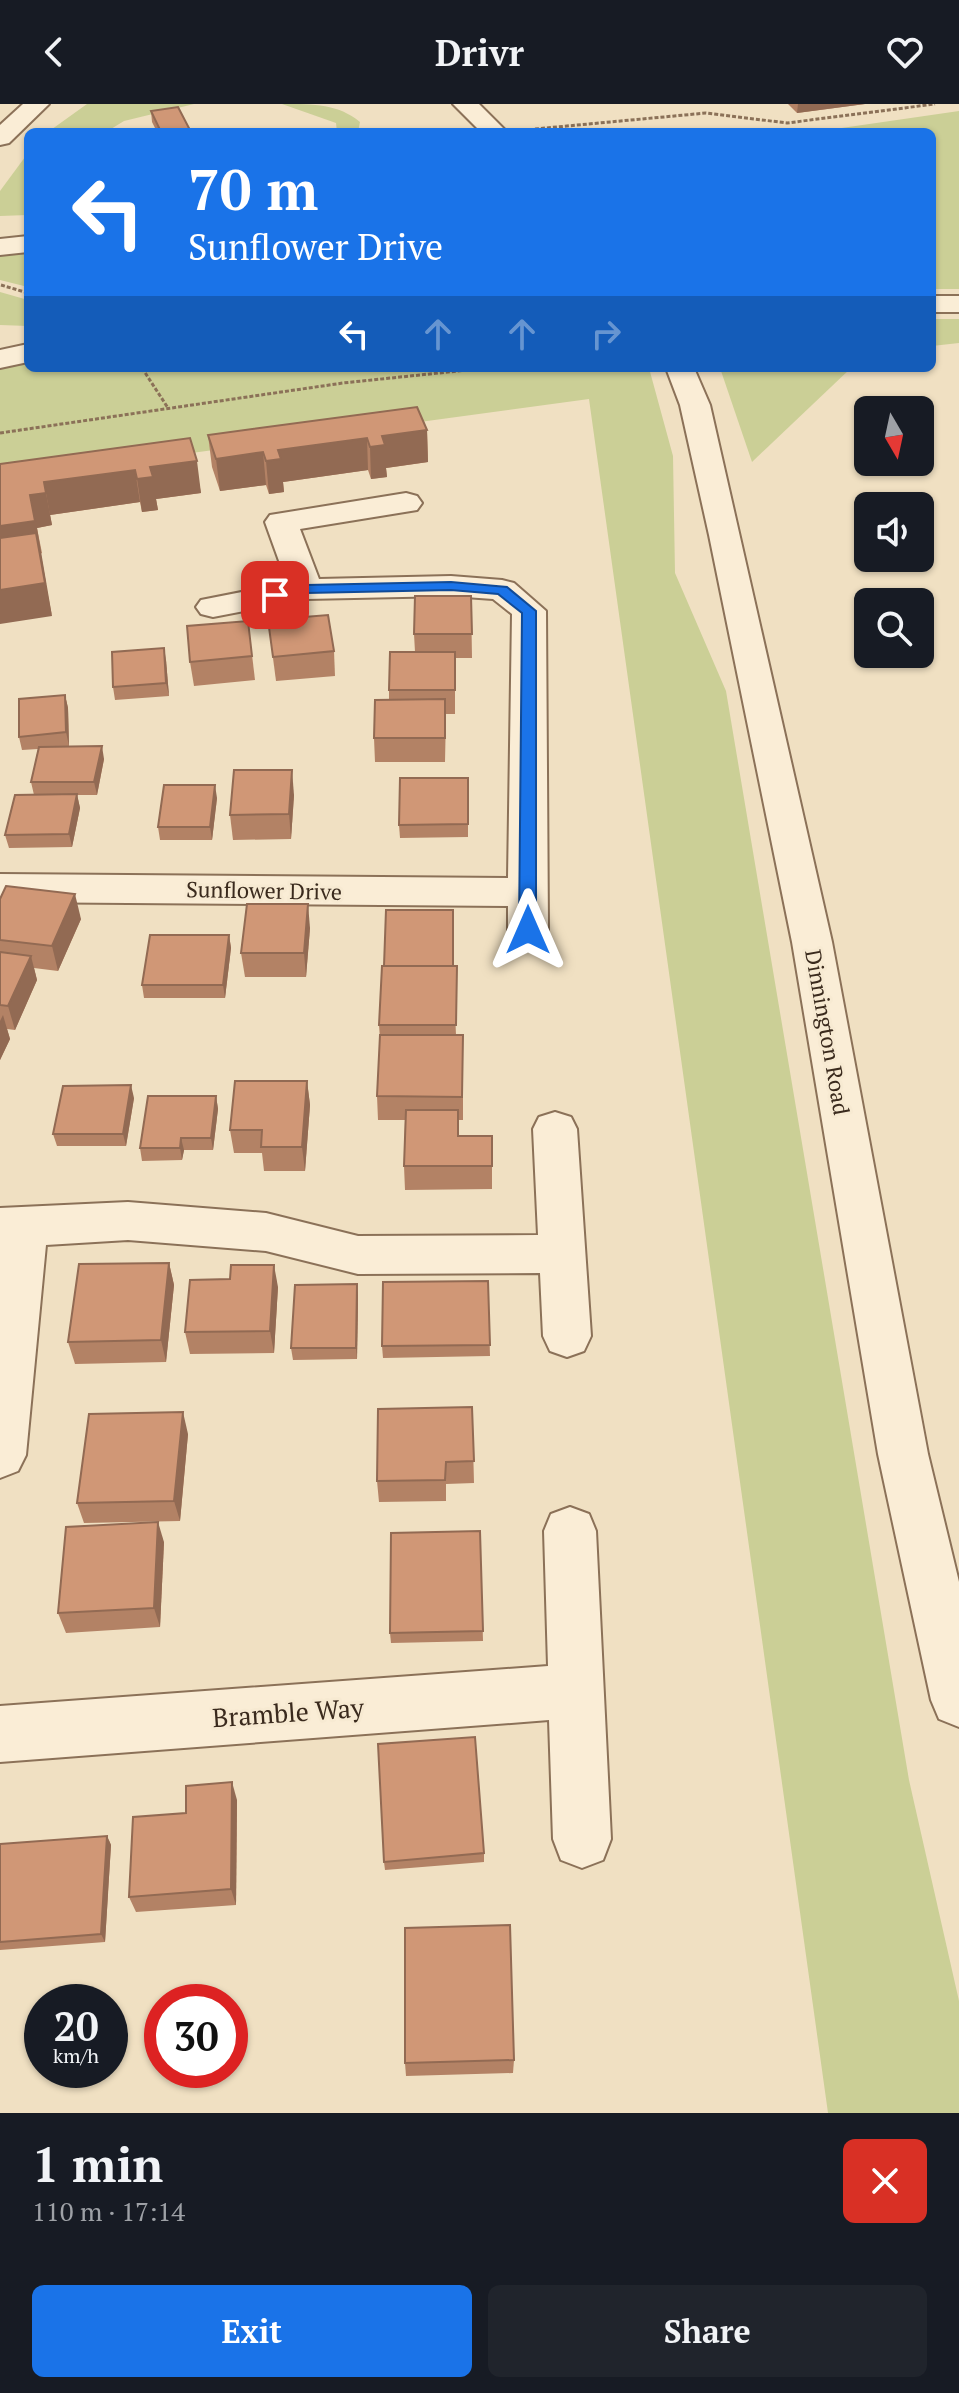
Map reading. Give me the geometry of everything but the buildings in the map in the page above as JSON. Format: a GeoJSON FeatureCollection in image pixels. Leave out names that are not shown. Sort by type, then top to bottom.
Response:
{"type":"FeatureCollection","features":[{"type":"Feature","properties":{"kind":"street"},"geometry":{"type":"LineString","coordinates":[[0,138],[37,104]]}},
{"type":"Feature","properties":{"kind":"street"},"geometry":{"type":"LineString","coordinates":[[465,104],[491,128]]}},
{"type":"Feature","properties":{"kind":"street"},"geometry":{"type":"LineString","coordinates":[[0,247],[24,244]]}},
{"type":"Feature","properties":{"kind":"street"},"geometry":{"type":"LineString","coordinates":[[936,304],[959,304]]}},
{"type":"Feature","properties":{"kind":"street"},"geometry":{"type":"LineString","coordinates":[[0,335],[24,333]]}},
{"type":"Feature","properties":{"kind":"street"},"geometry":{"type":"LineString","coordinates":[[0,359],[24,354]]}},
{"type":"Feature","properties":{"kind":"street","name":"Dinnington Road"},"geometry":{"type":"LineString","coordinates":[[682,372],[695,405],[725,535],[812,942],[903,1454],[959,1700]]}},
{"type":"Feature","properties":{"kind":"street"},"geometry":{"type":"LineString","coordinates":[[306,589],[281,522],[406,503]]}},
{"type":"Feature","properties":{"kind":"street","name":"Sunflower Drive"},"geometry":{"type":"LineString","coordinates":[[0,888],[528,911],[529,611],[502,590],[451,586],[306,589],[213,607]]}},
{"type":"Feature","properties":{"kind":"street"},"geometry":{"type":"LineString","coordinates":[[555,1129],[567,1336]]}},
{"type":"Feature","properties":{"kind":"street"},"geometry":{"type":"LineString","coordinates":[[0,1455],[12,1228],[128,1221],[266,1232],[358,1255],[562,1254]]}},
{"type":"Feature","properties":{"kind":"street"},"geometry":{"type":"LineString","coordinates":[[570,1531],[582,1839]]}},
{"type":"Feature","properties":{"kind":"street","name":"Bramble Way"},"geometry":{"type":"LineString","coordinates":[[0,1734],[576,1691]]}},
{"type":"Feature","properties":{"kind":"path"},"geometry":{"type":"LineString","coordinates":[[542,128],[706,113],[787,123],[935,104]]}},
{"type":"Feature","properties":{"kind":"path"},"geometry":{"type":"LineString","coordinates":[[0,285],[24,292]]}},
{"type":"Feature","properties":{"kind":"path"},"geometry":{"type":"LineString","coordinates":[[145,372],[168,408]]}},
{"type":"Feature","properties":{"kind":"path"},"geometry":{"type":"LineString","coordinates":[[0,433],[343,383],[449,372]]}},
{"type":"Feature","properties":{"kind":"green space"},"geometry":{"type":"Polygon","coordinates":[[[87,104],[194,104],[124,121],[113,128],[54,128],[87,104]]]}},
{"type":"Feature","properties":{"kind":"green space"},"geometry":{"type":"Polygon","coordinates":[[[282,104],[334,108],[360,122],[359,128],[337,128],[336,123],[282,104]]]}},
{"type":"Feature","properties":{"kind":"green space"},"geometry":{"type":"Polygon","coordinates":[[[959,111],[959,289],[936,289],[936,128],[842,128],[959,111]]]}},
{"type":"Feature","properties":{"kind":"green space"},"geometry":{"type":"Polygon","coordinates":[[[24,158],[24,215],[0,216],[0,191],[24,158]]]}},
{"type":"Feature","properties":{"kind":"green space"},"geometry":{"type":"Polygon","coordinates":[[[24,251],[24,286],[0,280],[0,254],[24,251]]]}},
{"type":"Feature","properties":{"kind":"green space"},"geometry":{"type":"Polygon","coordinates":[[[0,292],[24,299],[24,326],[0,325],[0,292]]]}},
{"type":"Feature","properties":{"kind":"green space"},"geometry":{"type":"Polygon","coordinates":[[[936,319],[959,319],[959,343],[936,346],[936,319]]]}},
{"type":"Feature","properties":{"kind":"green space"},"geometry":{"type":"Polygon","coordinates":[[[24,361],[24,372],[650,372],[673,456],[675,573],[726,691],[909,1780],[959,2001],[959,2113],[828,2113],[589,399],[0,479],[0,369],[24,361]]]}},
{"type":"Feature","properties":{"kind":"green space"},"geometry":{"type":"Polygon","coordinates":[[[721,372],[847,372],[752,462],[721,372]]]}},
{"type":"Feature","properties":{"kind":"route"},"geometry":{"type":"LineString","coordinates":[[275,595],[306,589],[451,586],[502,590],[529,611],[528,930]]}}]}
